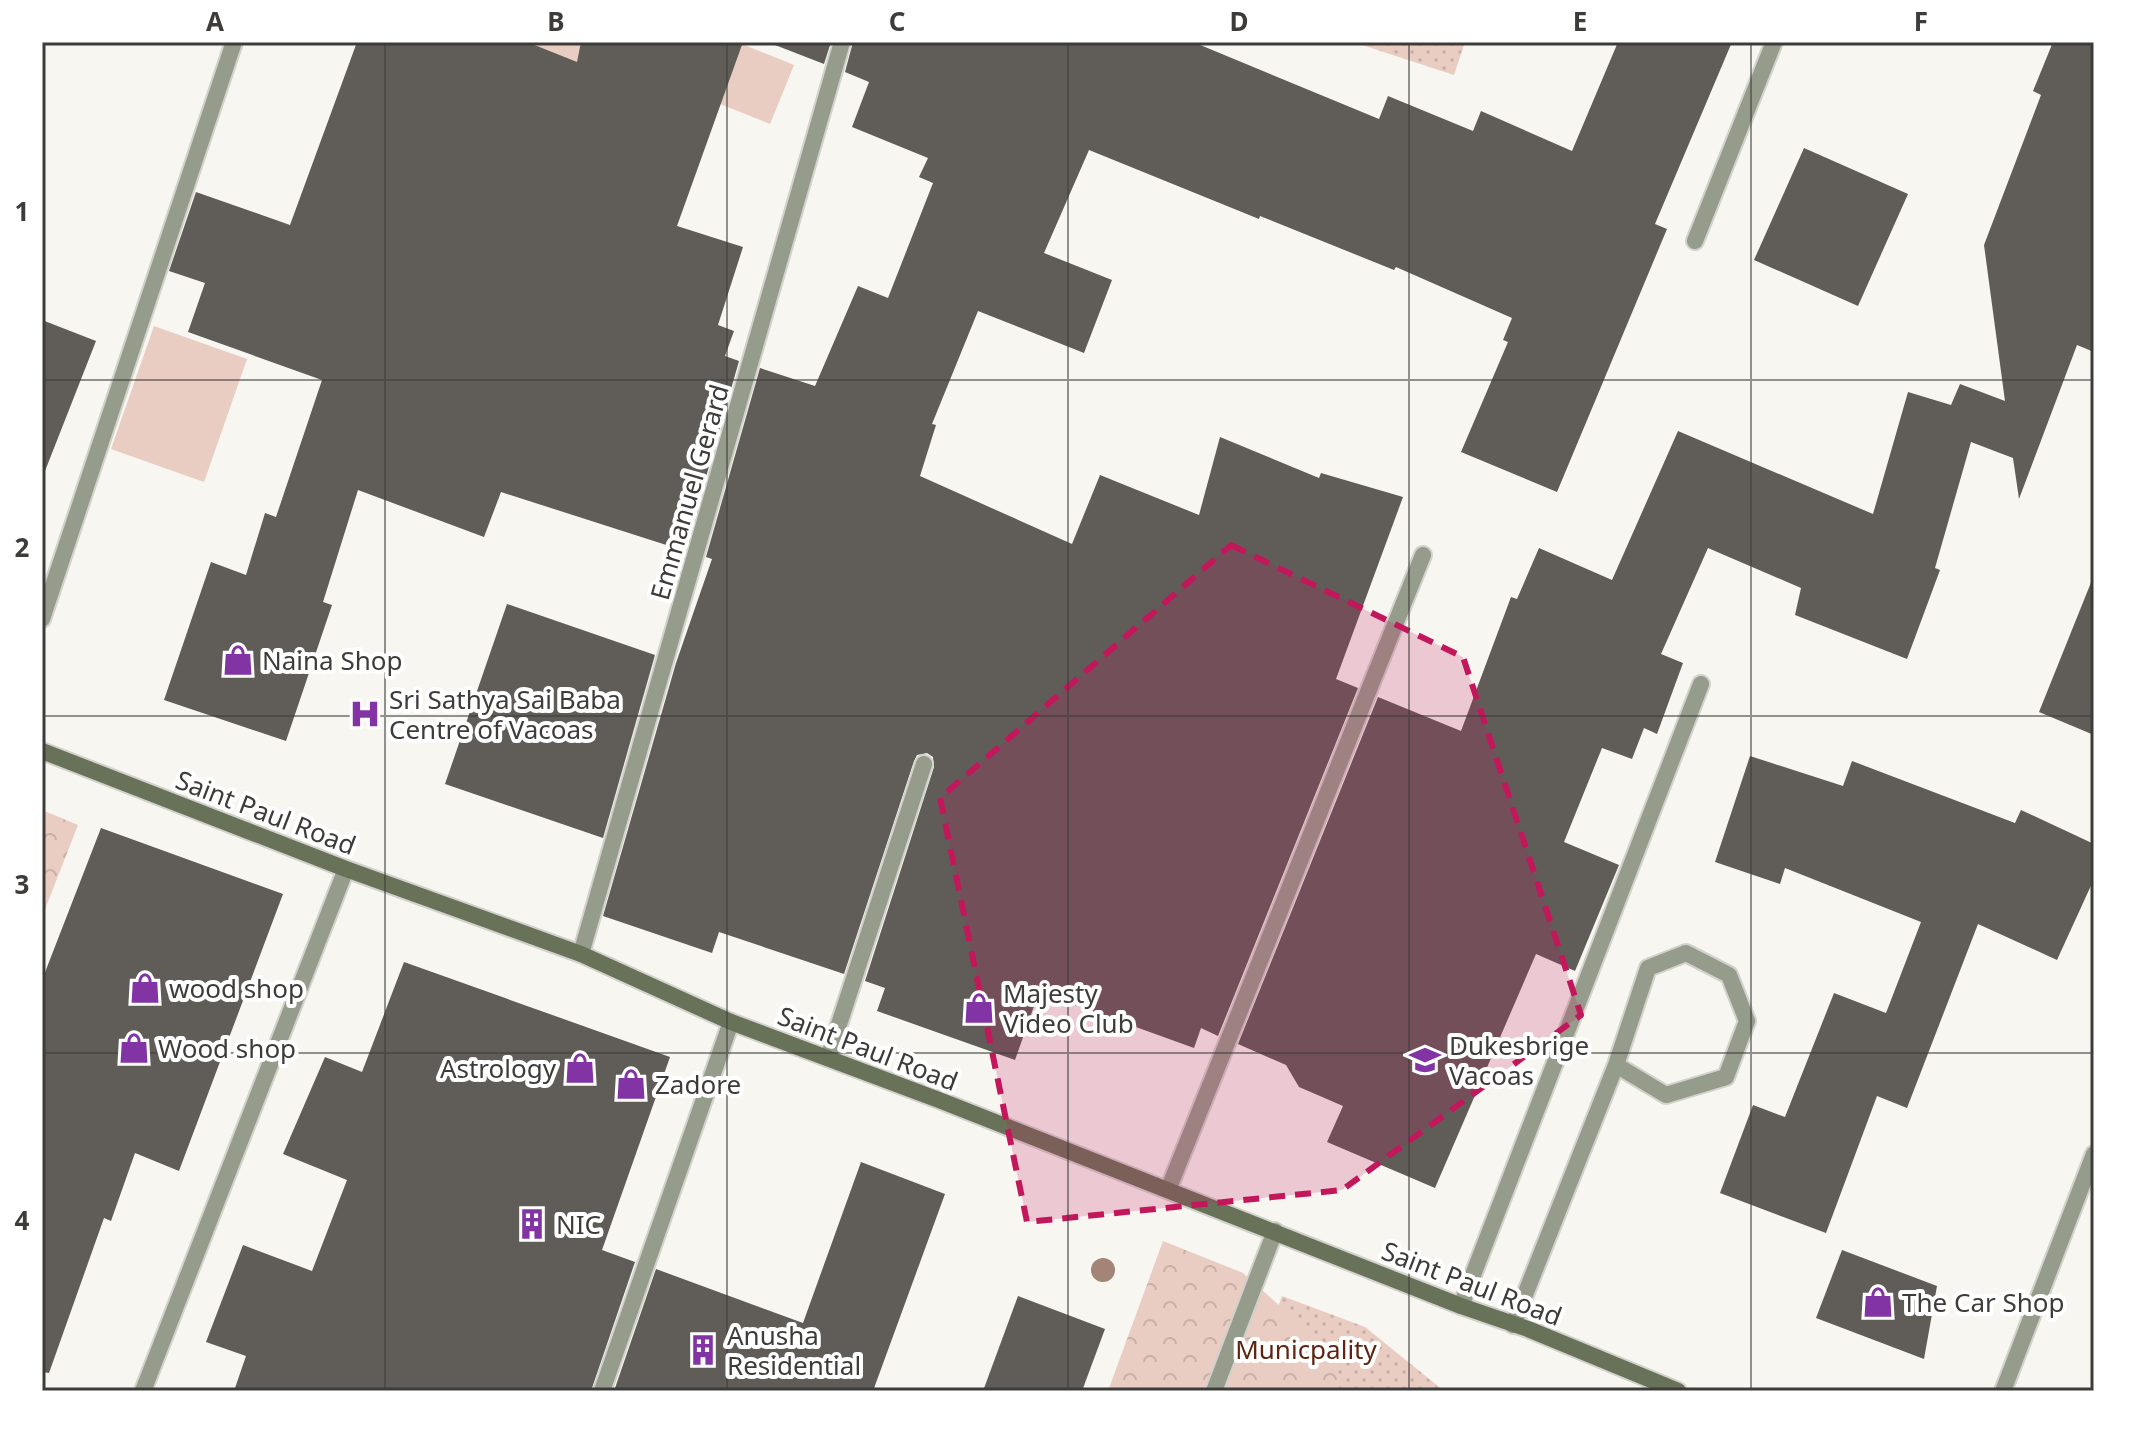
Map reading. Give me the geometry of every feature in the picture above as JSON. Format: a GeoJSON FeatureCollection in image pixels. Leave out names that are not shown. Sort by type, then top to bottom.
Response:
{"type":"FeatureCollection","features":[{"type":"Feature","properties":{"kind":"main road","name":"Saint Paul Road"},"geometry":{"type":"LineString","coordinates":[[42,751],[346,869],[581,954],[731,1022],[1275,1231],[1678,1391]]}},
{"type":"Feature","properties":{"kind":"street"},"geometry":{"type":"LineString","coordinates":[[42,619],[234,42]]}},
{"type":"Feature","properties":{"kind":"street","name":"Emmanuel Gerard"},"geometry":{"type":"LineString","coordinates":[[581,954],[842,42]]}},
{"type":"Feature","properties":{"kind":"street"},"geometry":{"type":"LineString","coordinates":[[1695,241],[1774,42]]}},
{"type":"Feature","properties":{"kind":"street"},"geometry":{"type":"LineString","coordinates":[[1168,1190],[1423,555]]}},
{"type":"Feature","properties":{"kind":"street"},"geometry":{"type":"LineString","coordinates":[[1461,1306],[1701,684]]}},
{"type":"Feature","properties":{"kind":"street"},"geometry":{"type":"LineString","coordinates":[[828,1058],[924,764]]}},
{"type":"Feature","properties":{"kind":"street"},"geometry":{"type":"LineString","coordinates":[[143,1391],[346,869]]}},
{"type":"Feature","properties":{"kind":"street"},"geometry":{"type":"LineString","coordinates":[[1513,1325],[1616,1065],[1648,968],[1686,953],[1729,975],[1747,1021],[1726,1077],[1666,1095],[1616,1065]]}},
{"type":"Feature","properties":{"kind":"street"},"geometry":{"type":"LineString","coordinates":[[602,1391],[731,1022]]}},
{"type":"Feature","properties":{"kind":"street"},"geometry":{"type":"LineString","coordinates":[[2003,1391],[2094,1154]]}},
{"type":"Feature","properties":{"kind":"street"},"geometry":{"type":"LineString","coordinates":[[1214,1391],[1275,1231]]}},
{"type":"Feature","properties":{"kind":"highlighted area"},"geometry":{"type":"Polygon","coordinates":[[[1231,545],[1463,657],[1581,1015],[1342,1190],[1027,1222],[940,798],[1231,545]]]}},
{"type":"Feature","properties":{"kind":"green space"},"geometry":{"type":"Polygon","coordinates":[[[539,42],[737,42],[794,65],[770,124],[600,56],[518,94],[539,42]]]}},
{"type":"Feature","properties":{"kind":"green space"},"geometry":{"type":"Polygon","coordinates":[[[1353,42],[1465,42],[1454,75],[1353,42]]]}},
{"type":"Feature","properties":{"kind":"green space"},"geometry":{"type":"Polygon","coordinates":[[[154,326],[247,359],[204,482],[111,449],[154,326]]]}},
{"type":"Feature","properties":{"kind":"green space"},"geometry":{"type":"Polygon","coordinates":[[[42,810],[78,825],[42,917],[42,810]]]}},
{"type":"Feature","properties":{"kind":"green space"},"geometry":{"type":"Polygon","coordinates":[[[1163,1241],[1243,1273],[1332,1353],[1339,1391],[1108,1391],[1163,1241]]]}},
{"type":"Feature","properties":{"kind":"green space","name":"Municpality"},"geometry":{"type":"Polygon","coordinates":[[[1282,1296],[1365,1327],[1444,1391],[1247,1391],[1282,1296]]]}},
{"type":"Feature","properties":{"kind":"building"},"geometry":{"type":"Polygon","coordinates":[[[357,42],[527,42],[577,62],[581,42],[743,42],[677,226],[743,247],[718,325],[734,331],[725,356],[739,361],[685,551],[501,492],[484,537],[358,490],[323,602],[332,605],[286,741],[164,700],[211,562],[246,575],[265,513],[276,517],[322,380],[188,332],[205,283],[169,271],[196,192],[290,225],[357,42]]]}},
{"type":"Feature","properties":{"kind":"building"},"geometry":{"type":"Polygon","coordinates":[[[776,42],[831,42],[824,64],[775,45],[776,42]]]}},
{"type":"Feature","properties":{"kind":"building"},"geometry":{"type":"Polygon","coordinates":[[[853,42],[1193,42],[1379,119],[1388,96],[1473,131],[1481,111],[1572,151],[1618,42],[1732,42],[1655,224],[1667,229],[1557,492],[1461,452],[1508,342],[1503,340],[1512,318],[1396,267],[1394,270],[1260,216],[1259,219],[1089,150],[1044,253],[1112,280],[1084,353],[978,311],[932,424],[936,425],[920,476],[1072,544],[1100,475],[1199,515],[1220,437],[1319,478],[1321,473],[1403,497],[1336,679],[1358,688],[1218,1036],[1201,1028],[1194,1048],[1039,992],[1015,1060],[877,1011],[885,988],[865,981],[934,767],[933,757],[927,753],[917,755],[914,761],[844,974],[719,932],[712,953],[603,916],[676,663],[712,559],[706,557],[760,368],[815,386],[858,286],[888,298],[933,183],[919,177],[928,158],[852,127],[869,82],[845,72],[853,42]]]}},
{"type":"Feature","properties":{"kind":"building"},"geometry":{"type":"Polygon","coordinates":[[[2053,42],[2094,42],[2094,352],[2077,345],[2019,499],[2013,458],[1971,442],[1935,568],[1940,570],[1907,659],[1795,615],[1801,588],[1708,548],[1661,654],[1683,663],[1657,734],[1644,728],[1632,759],[1602,748],[1564,842],[1619,865],[1575,971],[1536,954],[1435,1188],[1327,1142],[1343,1106],[1299,1087],[1286,1065],[1238,1044],[1378,697],[1461,731],[1511,597],[1517,599],[1539,548],[1612,580],[1678,431],[1873,514],[1908,392],[1951,405],[1960,384],[2005,401],[1984,245],[2041,95],[2033,91],[2053,42]]]}},
{"type":"Feature","properties":{"kind":"building"},"geometry":{"type":"Polygon","coordinates":[[[1804,148],[1908,194],[1858,306],[1754,260],[1804,148]]]}},
{"type":"Feature","properties":{"kind":"building"},"geometry":{"type":"Polygon","coordinates":[[[42,320],[96,341],[45,471],[42,470],[42,320]]]}},
{"type":"Feature","properties":{"kind":"building"},"geometry":{"type":"Polygon","coordinates":[[[2094,581],[2094,735],[2039,712],[2094,581]]]}},
{"type":"Feature","properties":{"kind":"building"},"geometry":{"type":"Polygon","coordinates":[[[507,604],[655,655],[603,838],[445,784],[507,604]]]}},
{"type":"Feature","properties":{"kind":"building"},"geometry":{"type":"Polygon","coordinates":[[[1750,756],[1843,786],[1852,761],[2015,823],[2021,810],[2094,844],[2094,879],[2057,960],[1978,924],[1907,1108],[1877,1096],[1826,1233],[1720,1193],[1753,1105],[1785,1117],[1834,993],[1886,1013],[1921,922],[1785,868],[1780,884],[1715,862],[1750,756]]]}},
{"type":"Feature","properties":{"kind":"building","name":"Wood shop"},"geometry":{"type":"Polygon","coordinates":[[[101,828],[283,894],[179,1171],[135,1153],[111,1221],[104,1218],[49,1373],[42,1372],[42,980],[101,828]]]}},
{"type":"Feature","properties":{"kind":"building"},"geometry":{"type":"Polygon","coordinates":[[[404,962],[670,1057],[602,1250],[635,1262],[591,1391],[234,1391],[246,1356],[206,1342],[243,1245],[312,1271],[347,1180],[283,1154],[325,1057],[362,1072],[404,962]]]}},
{"type":"Feature","properties":{"kind":"building"},"geometry":{"type":"Polygon","coordinates":[[[861,1162],[945,1194],[873,1391],[614,1391],[656,1269],[803,1323],[861,1162]]]}},
{"type":"Feature","properties":{"kind":"building","name":"The Car Shop"},"geometry":{"type":"Polygon","coordinates":[[[1842,1250],[1937,1286],[1924,1359],[1816,1318],[1842,1250]]]}},
{"type":"Feature","properties":{"kind":"building"},"geometry":{"type":"Polygon","coordinates":[[[1018,1296],[1105,1329],[1082,1391],[983,1391],[1018,1296]]]}},
{"type":"Feature","properties":{"kind":"place","name":"Naina Shop"},"geometry":{"type":"Point","coordinates":[238,660]}},
{"type":"Feature","properties":{"kind":"place","name":"Sri Sathya Sai Baba Centre of Vacoas"},"geometry":{"type":"Point","coordinates":[365,714]}},
{"type":"Feature","properties":{"kind":"place","name":"wood shop"},"geometry":{"type":"Point","coordinates":[145,988]}},
{"type":"Feature","properties":{"kind":"place","name":"Majesty Video Club"},"geometry":{"type":"Point","coordinates":[979,1008]}},
{"type":"Feature","properties":{"kind":"place","name":"Wood shop"},"geometry":{"type":"Point","coordinates":[134,1048]}},
{"type":"Feature","properties":{"kind":"place","name":"Dukesbrige Vacoas"},"geometry":{"type":"Point","coordinates":[1425,1060]}},
{"type":"Feature","properties":{"kind":"place","name":"Astrology"},"geometry":{"type":"Point","coordinates":[580,1068]}},
{"type":"Feature","properties":{"kind":"place","name":"Zadore"},"geometry":{"type":"Point","coordinates":[631,1084]}},
{"type":"Feature","properties":{"kind":"place","name":"NIC"},"geometry":{"type":"Point","coordinates":[532,1224]}},
{"type":"Feature","properties":{"kind":"place","name":"The Car Shop"},"geometry":{"type":"Point","coordinates":[1878,1302]}},
{"type":"Feature","properties":{"kind":"place","name":"Anusha Residential"},"geometry":{"type":"Point","coordinates":[703,1350]}}]}
